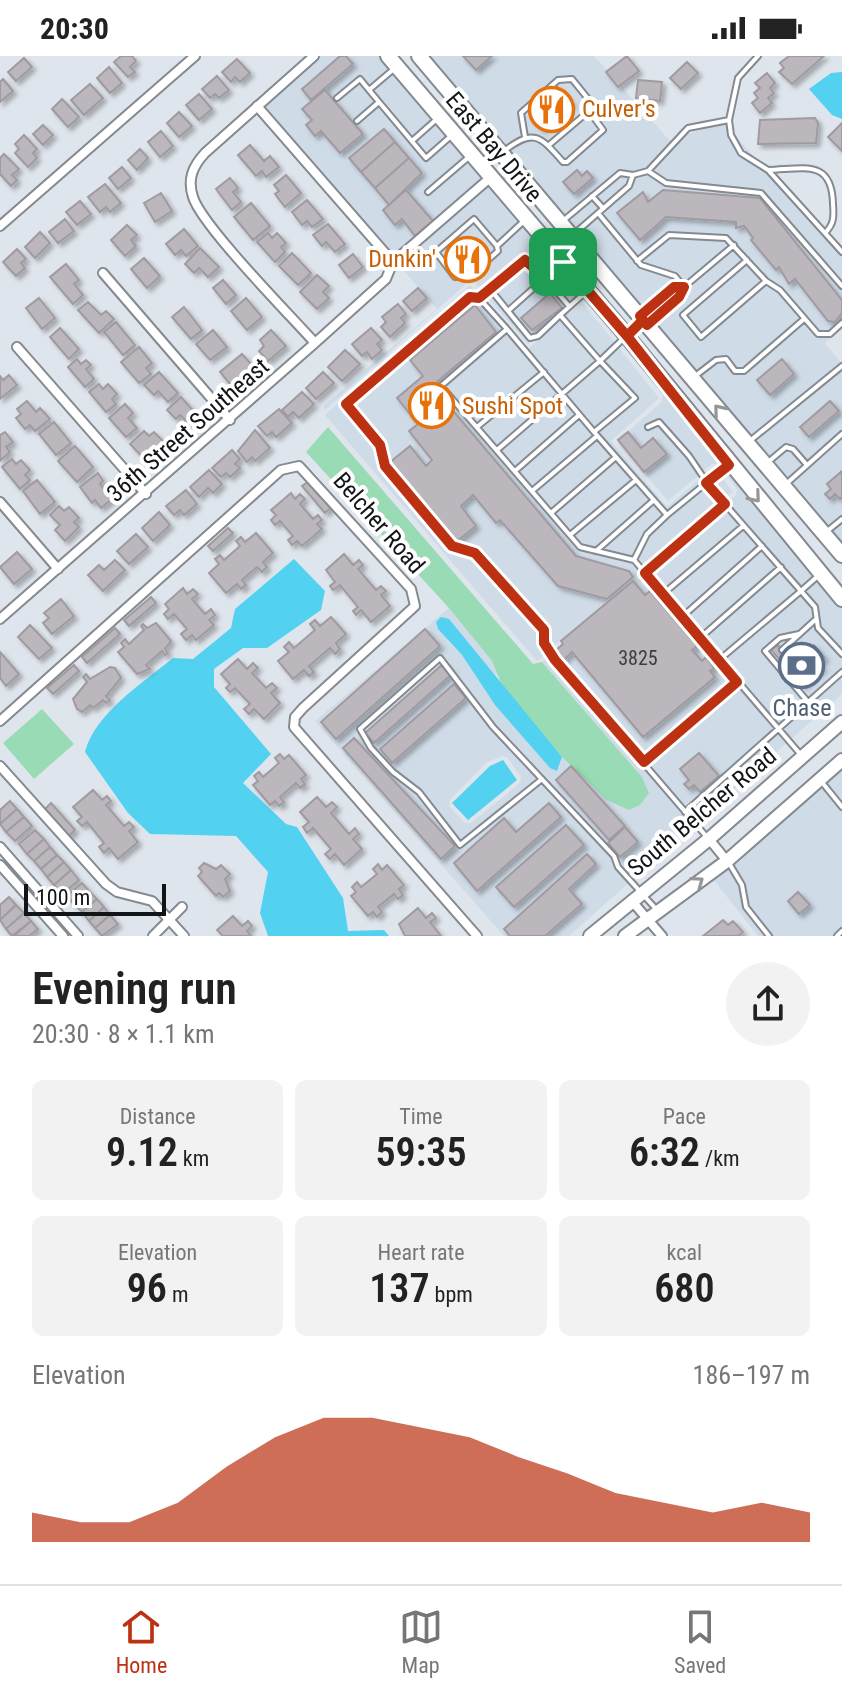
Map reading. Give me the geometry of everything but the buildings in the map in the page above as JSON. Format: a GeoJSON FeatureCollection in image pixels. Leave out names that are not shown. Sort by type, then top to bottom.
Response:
{"type":"FeatureCollection","features":[{"type":"Feature","properties":{"kind":"main road","name":"East Bay Drive"},"geometry":{"type":"LineString","coordinates":[[419,56],[842,555]]}},
{"type":"Feature","properties":{"kind":"main road","name":"East Bay Drive"},"geometry":{"type":"LineString","coordinates":[[392,62],[627,336],[729,465],[842,599]]}},
{"type":"Feature","properties":{"kind":"main road"},"geometry":{"type":"LineString","coordinates":[[456,136],[502,153]]}},
{"type":"Feature","properties":{"kind":"main road","name":"South Belcher Road"},"geometry":{"type":"LineString","coordinates":[[590,936],[709,839],[842,722]]}},
{"type":"Feature","properties":{"kind":"main road","name":"South Belcher Road"},"geometry":{"type":"LineString","coordinates":[[625,936],[727,861],[840,765]]}},
{"type":"Feature","properties":{"kind":"street"},"geometry":{"type":"LineString","coordinates":[[0,226],[195,56]]}},
{"type":"Feature","properties":{"kind":"street"},"geometry":{"type":"LineString","coordinates":[[314,56],[196,163],[190,180],[198,210],[315,343]]}},
{"type":"Feature","properties":{"kind":"street"},"geometry":{"type":"LineString","coordinates":[[257,106],[393,262]]}},
{"type":"Feature","properties":{"kind":"street","name":"36th Street Southeast"},"geometry":{"type":"LineString","coordinates":[[0,619],[230,420],[386,279],[393,262],[491,177]]}},
{"type":"Feature","properties":{"kind":"street"},"geometry":{"type":"LineString","coordinates":[[103,273],[230,420]]}},
{"type":"Feature","properties":{"kind":"street"},"geometry":{"type":"LineString","coordinates":[[17,347],[146,494]]}},
{"type":"Feature","properties":{"kind":"street","name":"Belcher Road"},"geometry":{"type":"LineString","coordinates":[[0,721],[281,470],[299,466],[411,589],[415,606],[303,708],[295,717],[294,727],[477,936]]}},
{"type":"Feature","properties":{"kind":"street"},"geometry":{"type":"LineString","coordinates":[[0,502],[58,569]]}},
{"type":"Feature","properties":{"kind":"street"},"geometry":{"type":"LineString","coordinates":[[0,766],[106,884],[117,892],[152,901],[184,936]]}},
{"type":"Feature","properties":{"kind":"street"},"geometry":{"type":"LineString","coordinates":[[709,839],[727,861]]}},
{"type":"Feature","properties":{"kind":"street"},"geometry":{"type":"LineString","coordinates":[[0,847],[78,936]]}},
{"type":"Feature","properties":{"kind":"street"},"geometry":{"type":"LineString","coordinates":[[0,865],[63,936]]}},
{"type":"Feature","properties":{"kind":"street"},"geometry":{"type":"LineString","coordinates":[[636,896],[652,915],[662,936]]}},
{"type":"Feature","properties":{"kind":"street"},"geometry":{"type":"LineString","coordinates":[[153,936],[182,907]]}},
{"type":"Feature","properties":{"kind":"lane"},"geometry":{"type":"LineString","coordinates":[[758,56],[738,78],[729,120],[731,135],[741,153],[768,170],[842,252]]}},
{"type":"Feature","properties":{"kind":"lane"},"geometry":{"type":"LineString","coordinates":[[369,90],[392,62]]}},
{"type":"Feature","properties":{"kind":"lane"},"geometry":{"type":"LineString","coordinates":[[337,98],[360,79],[426,158],[456,136]]}},
{"type":"Feature","properties":{"kind":"lane"},"geometry":{"type":"LineString","coordinates":[[502,153],[525,138],[543,139],[563,162],[567,162],[603,130],[589,111],[589,100],[572,79],[558,80],[521,113],[525,138]]}},
{"type":"Feature","properties":{"kind":"lane"},"geometry":{"type":"LineString","coordinates":[[357,121],[379,102]]}},
{"type":"Feature","properties":{"kind":"lane"},"geometry":{"type":"LineString","coordinates":[[549,145],[589,111]]}},
{"type":"Feature","properties":{"kind":"lane"},"geometry":{"type":"LineString","coordinates":[[412,141],[440,117]]}},
{"type":"Feature","properties":{"kind":"lane"},"geometry":{"type":"LineString","coordinates":[[561,222],[620,173],[633,175],[648,171],[688,128],[729,120]]}},
{"type":"Feature","properties":{"kind":"lane"},"geometry":{"type":"LineString","coordinates":[[428,192],[472,155]]}},
{"type":"Feature","properties":{"kind":"lane"},"geometry":{"type":"LineString","coordinates":[[768,170],[817,170],[827,175],[832,186],[834,221],[825,233]]}},
{"type":"Feature","properties":{"kind":"lane"},"geometry":{"type":"LineString","coordinates":[[648,171],[666,183],[761,193],[842,286]]}},
{"type":"Feature","properties":{"kind":"lane"},"geometry":{"type":"LineString","coordinates":[[572,236],[629,186],[633,175]]}},
{"type":"Feature","properties":{"kind":"lane"},"geometry":{"type":"LineString","coordinates":[[592,196],[603,208]]}},
{"type":"Feature","properties":{"kind":"lane"},"geometry":{"type":"LineString","coordinates":[[598,213],[637,261],[675,276],[684,287]]}},
{"type":"Feature","properties":{"kind":"lane"},"geometry":{"type":"LineString","coordinates":[[474,219],[497,246],[498,251],[469,277],[455,277],[436,252],[474,219]]}},
{"type":"Feature","properties":{"kind":"lane"},"geometry":{"type":"LineString","coordinates":[[497,246],[527,219]]}},
{"type":"Feature","properties":{"kind":"lane"},"geometry":{"type":"LineString","coordinates":[[637,261],[669,235],[726,238],[766,281],[780,290],[818,334],[830,334],[842,323]]}},
{"type":"Feature","properties":{"kind":"lane"},"geometry":{"type":"LineString","coordinates":[[643,320],[679,297],[684,287],[734,245]]}},
{"type":"Feature","properties":{"kind":"lane"},"geometry":{"type":"LineString","coordinates":[[479,298],[525,260],[569,306]]}},
{"type":"Feature","properties":{"kind":"lane"},"geometry":{"type":"LineString","coordinates":[[747,260],[683,315],[701,337],[766,281]]}},
{"type":"Feature","properties":{"kind":"lane"},"geometry":{"type":"LineString","coordinates":[[508,311],[563,262]]}},
{"type":"Feature","properties":{"kind":"lane"},"geometry":{"type":"LineString","coordinates":[[497,450],[600,361],[674,287],[684,287]]}},
{"type":"Feature","properties":{"kind":"lane"},"geometry":{"type":"LineString","coordinates":[[490,289],[532,338],[588,290]]}},
{"type":"Feature","properties":{"kind":"lane"},"geometry":{"type":"LineString","coordinates":[[667,515],[479,298],[470,297],[346,404],[380,445],[385,466],[452,546],[475,553],[544,630],[544,643],[555,660],[709,839]]}},
{"type":"Feature","properties":{"kind":"lane"},"geometry":{"type":"LineString","coordinates":[[532,491],[635,398],[560,315]]}},
{"type":"Feature","properties":{"kind":"lane"},"geometry":{"type":"LineString","coordinates":[[692,378],[716,360],[726,359],[735,371],[744,371],[804,319]]}},
{"type":"Feature","properties":{"kind":"lane"},"geometry":{"type":"LineString","coordinates":[[507,329],[441,386],[580,547],[634,560],[802,757]]}},
{"type":"Feature","properties":{"kind":"lane"},"geometry":{"type":"LineString","coordinates":[[747,443],[842,366]]}},
{"type":"Feature","properties":{"kind":"lane"},"geometry":{"type":"LineString","coordinates":[[477,427],[544,372]]}},
{"type":"Feature","properties":{"kind":"lane"},"geometry":{"type":"LineString","coordinates":[[515,471],[579,415]]}},
{"type":"Feature","properties":{"kind":"lane"},"geometry":{"type":"LineString","coordinates":[[648,427],[659,422],[689,456],[706,483],[815,607],[818,628],[842,654]]}},
{"type":"Feature","properties":{"kind":"lane"},"geometry":{"type":"LineString","coordinates":[[784,486],[842,434]]}},
{"type":"Feature","properties":{"kind":"lane"},"geometry":{"type":"LineString","coordinates":[[766,465],[786,447],[793,449],[807,465]]}},
{"type":"Feature","properties":{"kind":"lane"},"geometry":{"type":"LineString","coordinates":[[551,513],[616,457]]}},
{"type":"Feature","properties":{"kind":"lane"},"geometry":{"type":"LineString","coordinates":[[634,560],[647,534],[729,465]]}},
{"type":"Feature","properties":{"kind":"lane"},"geometry":{"type":"LineString","coordinates":[[570,535],[637,480]]}},
{"type":"Feature","properties":{"kind":"lane"},"geometry":{"type":"LineString","coordinates":[[596,551],[654,500]]}},
{"type":"Feature","properties":{"kind":"lane"},"geometry":{"type":"LineString","coordinates":[[645,573],[725,504]]}},
{"type":"Feature","properties":{"kind":"lane"},"geometry":{"type":"LineString","coordinates":[[824,534],[842,519]]}},
{"type":"Feature","properties":{"kind":"lane"},"geometry":{"type":"LineString","coordinates":[[663,594],[744,525]]}},
{"type":"Feature","properties":{"kind":"lane"},"geometry":{"type":"LineString","coordinates":[[682,617],[762,546]]}},
{"type":"Feature","properties":{"kind":"lane"},"geometry":{"type":"LineString","coordinates":[[700,638],[781,567]]}},
{"type":"Feature","properties":{"kind":"lane"},"geometry":{"type":"LineString","coordinates":[[719,660],[821,574]]}},
{"type":"Feature","properties":{"kind":"lane"},"geometry":{"type":"LineString","coordinates":[[782,650],[815,620]]}},
{"type":"Feature","properties":{"kind":"lane"},"geometry":{"type":"LineString","coordinates":[[799,634],[780,638],[765,651],[774,657],[808,702]]}},
{"type":"Feature","properties":{"kind":"lane"},"geometry":{"type":"LineString","coordinates":[[542,779],[460,845],[419,792],[393,772],[371,748],[360,729],[440,658],[493,727],[542,779],[614,856],[636,896]]}},
{"type":"Feature","properties":{"kind":"lane"},"geometry":{"type":"LineString","coordinates":[[685,812],[842,672]]}},
{"type":"Feature","properties":{"kind":"lane"},"geometry":{"type":"LineString","coordinates":[[644,762],[737,682]]}},
{"type":"Feature","properties":{"kind":"lane"},"geometry":{"type":"LineString","coordinates":[[819,780],[842,807]]}},
{"type":"Feature","properties":{"kind":"lane"},"geometry":{"type":"LineString","coordinates":[[727,861],[742,885],[746,907],[769,936]]}},
{"type":"Feature","properties":{"kind":"lane"},"geometry":{"type":"LineString","coordinates":[[837,936],[842,931]]}},
{"type":"Feature","properties":{"kind":"shaded area"},"geometry":{"type":"Polygon","coordinates":[[[321,56],[380,56],[484,177],[394,255],[265,107],[321,56]]]}},
{"type":"Feature","properties":{"kind":"shaded area"},"geometry":{"type":"Polygon","coordinates":[[[426,56],[594,56],[669,140],[724,123],[842,256],[842,327],[825,343],[842,364],[842,544],[426,56]]]}},
{"type":"Feature","properties":{"kind":"shaded area"},"geometry":{"type":"Polygon","coordinates":[[[490,184],[617,333],[724,469],[842,607],[842,694],[569,936],[504,936],[315,721],[449,608],[492,661],[498,676],[444,638],[462,655],[495,705],[550,768],[559,768],[562,757],[595,789],[649,793],[642,777],[542,662],[736,495],[737,489],[718,464],[712,464],[668,501],[617,441],[662,402],[663,395],[586,299],[579,299],[528,344],[474,282],[468,282],[325,410],[323,406],[437,309],[398,264],[490,184]],[[507,757],[486,763],[450,800],[449,806],[465,823],[471,823],[520,783],[521,777],[507,757]]]}},
{"type":"Feature","properties":{"kind":"shaded area"},"geometry":{"type":"Polygon","coordinates":[[[470,285],[527,350],[582,302],[659,398],[611,441],[667,507],[714,467],[733,492],[537,661],[325,415],[470,285]]]}},
{"type":"Feature","properties":{"kind":"shaded area"},"geometry":{"type":"Polygon","coordinates":[[[842,766],[842,936],[758,936],[712,878],[842,766]]]}},
{"type":"Feature","properties":{"kind":"green space"},"geometry":{"type":"Polygon","coordinates":[[[328,427],[533,664],[542,662],[642,777],[649,793],[640,805],[629,810],[607,800],[563,758],[503,688],[492,661],[449,608],[306,452],[328,427]]]}},
{"type":"Feature","properties":{"kind":"green space"},"geometry":{"type":"Polygon","coordinates":[[[42,709],[74,744],[34,779],[3,743],[42,709]]]}},
{"type":"Feature","properties":{"kind":"water"},"geometry":{"type":"Polygon","coordinates":[[[842,72],[842,119],[832,115],[809,89],[831,73],[842,72]]]}},
{"type":"Feature","properties":{"kind":"water"},"geometry":{"type":"Polygon","coordinates":[[[294,559],[325,591],[321,610],[267,648],[243,648],[214,669],[214,687],[271,754],[243,783],[286,824],[297,827],[343,898],[348,931],[384,930],[389,936],[268,936],[260,913],[268,872],[236,836],[150,834],[128,813],[85,752],[90,738],[109,712],[173,658],[193,659],[231,628],[235,609],[294,559]]]}},
{"type":"Feature","properties":{"kind":"water"},"geometry":{"type":"Polygon","coordinates":[[[441,617],[449,619],[562,757],[557,771],[550,768],[495,705],[462,655],[438,629],[436,622],[441,617]]]}},
{"type":"Feature","properties":{"kind":"water"},"geometry":{"type":"Polygon","coordinates":[[[503,760],[517,780],[468,820],[452,803],[490,766],[503,760]]]}},
{"type":"Feature","properties":{"kind":"place","name":"Culver's"},"geometry":{"type":"Point","coordinates":[551,109]}},
{"type":"Feature","properties":{"kind":"place","name":"Dunkin'"},"geometry":{"type":"Point","coordinates":[467,259]}},
{"type":"Feature","properties":{"kind":"place","name":"Sushi Spot"},"geometry":{"type":"Point","coordinates":[431,406]}},
{"type":"Feature","properties":{"kind":"place","name":"Chase"},"geometry":{"type":"Point","coordinates":[802,666]}},
{"type":"Feature","properties":{"kind":"route"},"geometry":{"type":"LineString","coordinates":[[563,262],[545,278],[531,262],[525,260],[479,298],[470,297],[346,404],[380,445],[385,466],[452,546],[463,552],[475,553],[544,630],[544,643],[555,660],[644,762],[737,682],[645,573],[725,504],[706,483],[729,465],[627,336],[643,320],[647,325],[679,297],[684,287],[674,287],[640,316],[643,320],[627,336],[563,262]]}}]}
